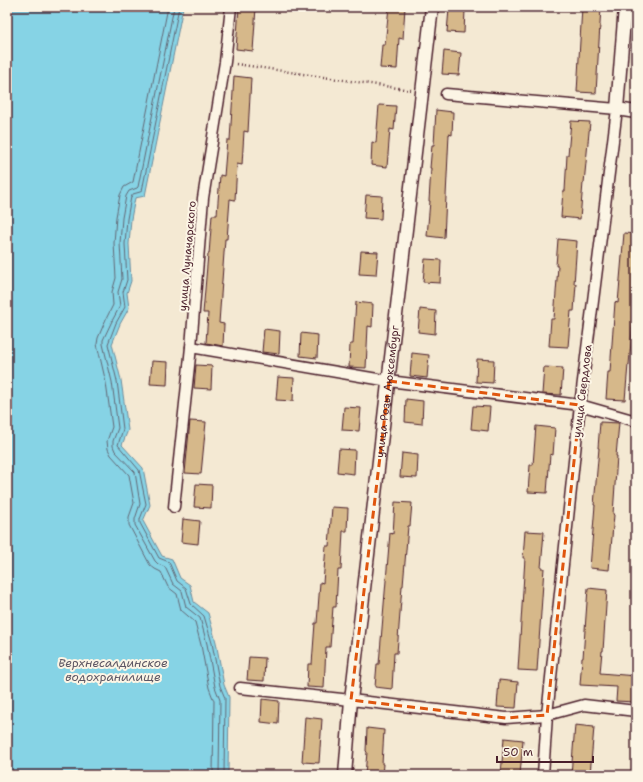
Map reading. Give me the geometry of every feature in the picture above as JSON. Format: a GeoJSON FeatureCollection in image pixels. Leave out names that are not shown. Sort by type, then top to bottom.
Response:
{"type":"FeatureCollection","features":[{"type":"Feature","properties":{"kind":"street","name":"улица Луначарского"},"geometry":{"type":"LineString","coordinates":[[174,507],[191,347],[203,198],[225,62],[231,7]]}},
{"type":"Feature","properties":{"kind":"street","name":"улица Розы Люксембург"},"geometry":{"type":"LineString","coordinates":[[345,775],[351,700],[432,7]]}},
{"type":"Feature","properties":{"kind":"street","name":"улица Свердлова"},"geometry":{"type":"LineString","coordinates":[[543,775],[547,715],[580,405],[617,109],[625,7]]}},
{"type":"Feature","properties":{"kind":"street"},"geometry":{"type":"LineString","coordinates":[[446,94],[636,112]]}},
{"type":"Feature","properties":{"kind":"street"},"geometry":{"type":"LineString","coordinates":[[191,347],[389,381],[580,405],[636,421]]}},
{"type":"Feature","properties":{"kind":"street"},"geometry":{"type":"LineString","coordinates":[[240,688],[506,718],[547,715],[584,705],[636,711]]}},
{"type":"Feature","properties":{"kind":"path"},"geometry":{"type":"LineString","coordinates":[[225,62],[422,92]]}},
{"type":"Feature","properties":{"kind":"highlighted area"},"geometry":{"type":"Polygon","coordinates":[[[389,381],[580,405],[547,715],[506,718],[351,700],[389,381]]]}},
{"type":"Feature","properties":{"kind":"water","name":"Верхнесалдинское водохранилище"},"geometry":{"type":"Polygon","coordinates":[[[7,7],[183,7],[145,196],[135,198],[131,219],[129,244],[131,281],[127,293],[129,308],[120,324],[112,344],[121,380],[128,430],[122,445],[143,468],[150,505],[143,521],[162,556],[172,559],[180,578],[190,585],[194,602],[208,613],[216,642],[224,685],[229,697],[228,775],[7,775],[7,7]]]}},
{"type":"Feature","properties":{"kind":"building"},"geometry":{"type":"Polygon","coordinates":[[[239,7],[256,7],[253,51],[236,49],[239,7]]]}},
{"type":"Feature","properties":{"kind":"building"},"geometry":{"type":"Polygon","coordinates":[[[389,7],[405,7],[403,39],[399,38],[397,69],[380,68],[382,45],[385,45],[389,7]]]}},
{"type":"Feature","properties":{"kind":"building"},"geometry":{"type":"Polygon","coordinates":[[[582,7],[601,7],[596,93],[577,92],[582,7]]]}},
{"type":"Feature","properties":{"kind":"building"},"geometry":{"type":"Polygon","coordinates":[[[449,9],[465,10],[464,33],[447,32],[449,9]]]}},
{"type":"Feature","properties":{"kind":"building"},"geometry":{"type":"Polygon","coordinates":[[[444,51],[461,53],[459,75],[442,74],[444,51]]]}},
{"type":"Feature","properties":{"kind":"building"},"geometry":{"type":"Polygon","coordinates":[[[234,76],[251,78],[248,132],[244,131],[242,165],[237,164],[235,200],[230,199],[227,239],[225,239],[219,323],[224,324],[223,346],[206,343],[208,313],[203,313],[212,215],[217,215],[220,175],[224,176],[227,140],[230,140],[234,76]]]}},
{"type":"Feature","properties":{"kind":"building"},"geometry":{"type":"Polygon","coordinates":[[[379,105],[396,106],[394,130],[390,129],[387,167],[371,165],[372,142],[376,143],[379,105]]]}},
{"type":"Feature","properties":{"kind":"building"},"geometry":{"type":"Polygon","coordinates":[[[436,110],[453,112],[452,135],[449,134],[444,238],[427,236],[430,201],[430,168],[432,145],[434,145],[436,110]]]}},
{"type":"Feature","properties":{"kind":"building"},"geometry":{"type":"Polygon","coordinates":[[[571,121],[590,122],[580,219],[561,217],[563,191],[565,191],[571,121]]]}},
{"type":"Feature","properties":{"kind":"building"},"geometry":{"type":"Polygon","coordinates":[[[366,195],[382,196],[381,219],[364,218],[366,195]]]}},
{"type":"Feature","properties":{"kind":"building"},"geometry":{"type":"Polygon","coordinates":[[[624,233],[636,234],[636,295],[625,400],[606,399],[608,372],[610,372],[615,302],[618,303],[624,233]]]}},
{"type":"Feature","properties":{"kind":"building"},"geometry":{"type":"Polygon","coordinates":[[[558,239],[577,241],[574,311],[571,311],[568,347],[549,346],[551,319],[554,319],[558,266],[556,266],[558,239]]]}},
{"type":"Feature","properties":{"kind":"building"},"geometry":{"type":"Polygon","coordinates":[[[361,251],[378,252],[376,275],[359,274],[361,251]]]}},
{"type":"Feature","properties":{"kind":"building"},"geometry":{"type":"Polygon","coordinates":[[[425,259],[441,260],[440,283],[423,282],[425,259]]]}},
{"type":"Feature","properties":{"kind":"building"},"geometry":{"type":"Polygon","coordinates":[[[356,302],[373,304],[372,327],[368,326],[366,368],[349,367],[350,344],[353,344],[356,302]]]}},
{"type":"Feature","properties":{"kind":"building"},"geometry":{"type":"Polygon","coordinates":[[[420,309],[436,311],[435,334],[418,332],[420,309]]]}},
{"type":"Feature","properties":{"kind":"building"},"geometry":{"type":"Polygon","coordinates":[[[264,329],[280,331],[279,354],[262,352],[264,329]]]}},
{"type":"Feature","properties":{"kind":"building"},"geometry":{"type":"Polygon","coordinates":[[[301,333],[318,335],[317,358],[300,356],[301,333]]]}},
{"type":"Feature","properties":{"kind":"building"},"geometry":{"type":"Polygon","coordinates":[[[412,353],[429,355],[427,378],[410,376],[412,353]]]}},
{"type":"Feature","properties":{"kind":"building"},"geometry":{"type":"Polygon","coordinates":[[[477,359],[494,360],[493,383],[476,382],[477,359]]]}},
{"type":"Feature","properties":{"kind":"building"},"geometry":{"type":"Polygon","coordinates":[[[152,361],[168,362],[167,385],[150,384],[152,361]]]}},
{"type":"Feature","properties":{"kind":"building"},"geometry":{"type":"Polygon","coordinates":[[[196,365],[212,366],[211,389],[194,388],[196,365]]]}},
{"type":"Feature","properties":{"kind":"building"},"geometry":{"type":"Polygon","coordinates":[[[544,367],[563,368],[561,395],[542,394],[544,367]]]}},
{"type":"Feature","properties":{"kind":"building"},"geometry":{"type":"Polygon","coordinates":[[[278,377],[294,378],[293,401],[276,400],[278,377]]]}},
{"type":"Feature","properties":{"kind":"building"},"geometry":{"type":"Polygon","coordinates":[[[406,399],[423,401],[422,424],[405,422],[406,399]]]}},
{"type":"Feature","properties":{"kind":"building"},"geometry":{"type":"Polygon","coordinates":[[[473,406],[490,407],[488,431],[471,429],[473,406]]]}},
{"type":"Feature","properties":{"kind":"building"},"geometry":{"type":"Polygon","coordinates":[[[344,407],[361,408],[359,431],[342,430],[344,407]]]}},
{"type":"Feature","properties":{"kind":"building"},"geometry":{"type":"Polygon","coordinates":[[[190,421],[206,422],[201,474],[185,473],[190,421]]]}},
{"type":"Feature","properties":{"kind":"building"},"geometry":{"type":"Polygon","coordinates":[[[600,422],[619,423],[616,456],[614,515],[609,570],[590,568],[600,422]]]}},
{"type":"Feature","properties":{"kind":"building"},"geometry":{"type":"Polygon","coordinates":[[[536,426],[555,428],[553,455],[550,454],[547,493],[528,492],[530,465],[533,465],[536,426]]]}},
{"type":"Feature","properties":{"kind":"building"},"geometry":{"type":"Polygon","coordinates":[[[339,449],[355,450],[354,474],[337,472],[339,449]]]}},
{"type":"Feature","properties":{"kind":"building"},"geometry":{"type":"Polygon","coordinates":[[[402,453],[418,455],[417,478],[400,477],[402,453]]]}},
{"type":"Feature","properties":{"kind":"building"},"geometry":{"type":"Polygon","coordinates":[[[196,484],[212,485],[211,508],[194,507],[196,484]]]}},
{"type":"Feature","properties":{"kind":"building"},"geometry":{"type":"Polygon","coordinates":[[[395,502],[412,503],[410,526],[408,526],[402,586],[397,653],[394,653],[392,689],[375,687],[377,664],[379,664],[390,533],[393,534],[395,502]]]}},
{"type":"Feature","properties":{"kind":"building"},"geometry":{"type":"Polygon","coordinates":[[[332,507],[348,508],[347,531],[343,531],[341,570],[338,570],[336,607],[333,607],[330,647],[326,647],[324,688],[307,687],[308,664],[312,664],[320,582],[323,583],[326,546],[329,546],[332,507]]]}},
{"type":"Feature","properties":{"kind":"building"},"geometry":{"type":"Polygon","coordinates":[[[183,519],[200,521],[198,544],[181,542],[183,519]]]}},
{"type":"Feature","properties":{"kind":"building"},"geometry":{"type":"Polygon","coordinates":[[[525,531],[544,532],[541,568],[544,568],[537,671],[518,670],[525,558],[523,558],[525,531]]]}},
{"type":"Feature","properties":{"kind":"building"},"geometry":{"type":"Polygon","coordinates":[[[588,588],[607,590],[600,673],[636,676],[635,702],[616,701],[617,687],[580,685],[588,588]]]}},
{"type":"Feature","properties":{"kind":"building"},"geometry":{"type":"Polygon","coordinates":[[[249,657],[265,658],[264,681],[247,680],[249,657]]]}},
{"type":"Feature","properties":{"kind":"building"},"geometry":{"type":"Polygon","coordinates":[[[499,680],[518,682],[516,708],[497,707],[499,680]]]}},
{"type":"Feature","properties":{"kind":"building"},"geometry":{"type":"Polygon","coordinates":[[[262,699],[279,701],[278,724],[261,722],[262,699]]]}},
{"type":"Feature","properties":{"kind":"building"},"geometry":{"type":"Polygon","coordinates":[[[305,717],[322,719],[319,763],[302,762],[305,717]]]}},
{"type":"Feature","properties":{"kind":"building"},"geometry":{"type":"Polygon","coordinates":[[[575,725],[594,727],[590,775],[571,775],[575,725]]]}},
{"type":"Feature","properties":{"kind":"building"},"geometry":{"type":"Polygon","coordinates":[[[367,728],[384,730],[382,775],[365,775],[367,728]]]}},
{"type":"Feature","properties":{"kind":"building"},"geometry":{"type":"Polygon","coordinates":[[[504,738],[523,740],[520,775],[501,775],[504,738]]]}}]}
